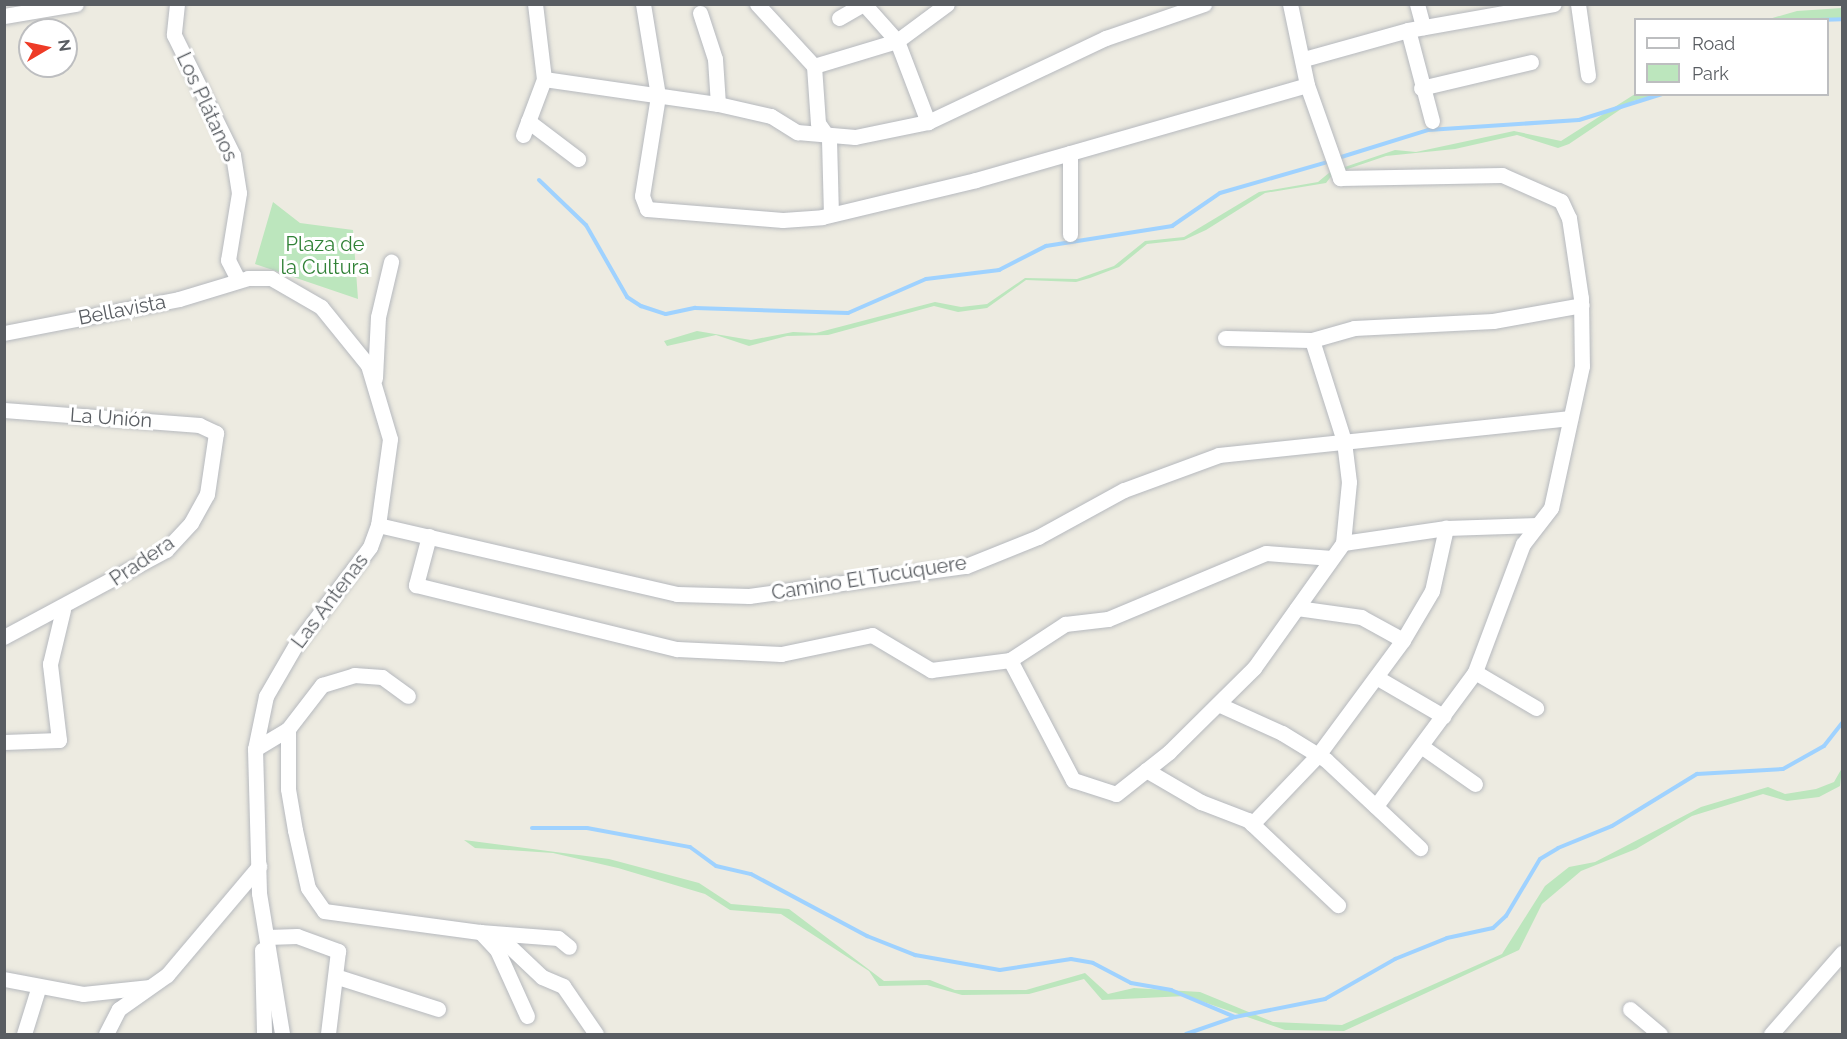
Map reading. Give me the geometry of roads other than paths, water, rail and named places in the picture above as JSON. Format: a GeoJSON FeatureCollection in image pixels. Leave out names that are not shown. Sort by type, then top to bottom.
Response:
{"type":"FeatureCollection","features":[{"type":"Feature","properties":{"kind":"street"},"geometry":{"type":"LineString","coordinates":[[4,16],[76,4]]}},
{"type":"Feature","properties":{"kind":"street","name":"Los Plátanos"},"geometry":{"type":"LineString","coordinates":[[177,4],[174,35],[233,155],[239,193],[228,260],[238,280]]}},
{"type":"Feature","properties":{"kind":"street"},"geometry":{"type":"LineString","coordinates":[[535,4],[544,80],[526,128],[578,159]]}},
{"type":"Feature","properties":{"kind":"street"},"geometry":{"type":"LineString","coordinates":[[643,4],[658,96],[642,196],[647,209],[783,220],[831,213],[1070,153],[1307,85]]}},
{"type":"Feature","properties":{"kind":"street"},"geometry":{"type":"LineString","coordinates":[[757,4],[814,66],[818,123],[829,139],[831,213]]}},
{"type":"Feature","properties":{"kind":"street"},"geometry":{"type":"LineString","coordinates":[[838,18],[864,4],[897,41],[928,122]]}},
{"type":"Feature","properties":{"kind":"street"},"geometry":{"type":"LineString","coordinates":[[814,66],[897,41],[947,4]]}},
{"type":"Feature","properties":{"kind":"street"},"geometry":{"type":"LineString","coordinates":[[544,80],[718,104],[771,116],[796,132],[829,139],[928,122],[1174,9],[1204,4]]}},
{"type":"Feature","properties":{"kind":"street"},"geometry":{"type":"LineString","coordinates":[[1290,4],[1304,59],[1307,85],[1340,178],[1502,175],[1561,201],[1569,218],[1582,305],[1582,366],[1551,508],[1523,544],[1475,672],[1376,806]]}},
{"type":"Feature","properties":{"kind":"street"},"geometry":{"type":"LineString","coordinates":[[1417,4],[1423,27]]}},
{"type":"Feature","properties":{"kind":"street"},"geometry":{"type":"LineString","coordinates":[[1304,59],[1408,30],[1554,4]]}},
{"type":"Feature","properties":{"kind":"street"},"geometry":{"type":"LineString","coordinates":[[1578,4],[1588,75]]}},
{"type":"Feature","properties":{"kind":"street"},"geometry":{"type":"LineString","coordinates":[[700,13],[715,59],[718,104]]}},
{"type":"Feature","properties":{"kind":"street"},"geometry":{"type":"LineString","coordinates":[[1408,30],[1421,88],[1432,121]]}},
{"type":"Feature","properties":{"kind":"street"},"geometry":{"type":"LineString","coordinates":[[1421,88],[1532,62]]}},
{"type":"Feature","properties":{"kind":"street"},"geometry":{"type":"LineString","coordinates":[[1070,153],[1070,234]]}},
{"type":"Feature","properties":{"kind":"street"},"geometry":{"type":"LineString","coordinates":[[375,384],[378,317],[391,262]]}},
{"type":"Feature","properties":{"kind":"street","name":"Las Antenas"},"geometry":{"type":"LineString","coordinates":[[238,280],[271,278],[321,307],[348,335],[375,384],[390,439],[378,525],[365,554],[296,646],[266,696],[255,749],[264,1035]]}},
{"type":"Feature","properties":{"kind":"street","name":"Bellavista"},"geometry":{"type":"LineString","coordinates":[[4,333],[178,299],[238,280]]}},
{"type":"Feature","properties":{"kind":"street"},"geometry":{"type":"LineString","coordinates":[[1226,338],[1312,340],[1354,328],[1493,321],[1582,305]]}},
{"type":"Feature","properties":{"kind":"street"},"geometry":{"type":"LineString","coordinates":[[1010,660],[1036,717],[1074,780],[1116,794],[1220,705],[1297,608],[1343,543],[1349,482],[1344,441],[1312,340]]}},
{"type":"Feature","properties":{"kind":"street","name":"La Unión"},"geometry":{"type":"LineString","coordinates":[[4,410],[199,425],[216,433]]}},
{"type":"Feature","properties":{"kind":"street","name":"Camino El Tucúquere"},"geometry":{"type":"LineString","coordinates":[[378,525],[678,594],[749,596],[966,566],[1038,537],[1124,490],[1219,455],[1570,418]]}},
{"type":"Feature","properties":{"kind":"street","name":"Pradera"},"geometry":{"type":"LineString","coordinates":[[4,638],[63,610],[166,550],[191,523],[207,494],[216,433]]}},
{"type":"Feature","properties":{"kind":"street"},"geometry":{"type":"LineString","coordinates":[[1343,543],[1446,528],[1537,525]]}},
{"type":"Feature","properties":{"kind":"street"},"geometry":{"type":"LineString","coordinates":[[1252,824],[1318,755],[1403,640],[1432,591],[1446,528]]}},
{"type":"Feature","properties":{"kind":"street"},"geometry":{"type":"LineString","coordinates":[[429,536],[416,585],[677,649],[781,654],[872,635],[930,670],[1010,660],[1065,624],[1108,619],[1266,553],[1332,558]]}},
{"type":"Feature","properties":{"kind":"street"},"geometry":{"type":"LineString","coordinates":[[1297,608],[1361,618],[1403,640]]}},
{"type":"Feature","properties":{"kind":"street"},"geometry":{"type":"LineString","coordinates":[[4,742],[59,740],[51,664],[63,610]]}},
{"type":"Feature","properties":{"kind":"street"},"geometry":{"type":"LineString","coordinates":[[1475,672],[1536,708]]}},
{"type":"Feature","properties":{"kind":"street"},"geometry":{"type":"LineString","coordinates":[[255,749],[288,729],[322,685],[354,675],[382,677],[408,696]]}},
{"type":"Feature","properties":{"kind":"street"},"geometry":{"type":"LineString","coordinates":[[1376,677],[1443,716]]}},
{"type":"Feature","properties":{"kind":"street"},"geometry":{"type":"LineString","coordinates":[[1220,705],[1318,755],[1420,848]]}},
{"type":"Feature","properties":{"kind":"street"},"geometry":{"type":"LineString","coordinates":[[288,729],[288,789],[295,830],[308,888],[324,911],[480,932],[558,938],[569,947]]}},
{"type":"Feature","properties":{"kind":"street"},"geometry":{"type":"LineString","coordinates":[[1421,746],[1474,784]]}},
{"type":"Feature","properties":{"kind":"street"},"geometry":{"type":"LineString","coordinates":[[1146,770],[1252,824],[1338,905]]}},
{"type":"Feature","properties":{"kind":"street"},"geometry":{"type":"LineString","coordinates":[[106,1035],[119,1009],[167,975],[258,866]]}},
{"type":"Feature","properties":{"kind":"street","name":"Las Antenas"},"geometry":{"type":"LineString","coordinates":[[259,893],[282,1035]]}},
{"type":"Feature","properties":{"kind":"street"},"geometry":{"type":"LineString","coordinates":[[480,932],[497,950],[527,1016]]}},
{"type":"Feature","properties":{"kind":"street"},"geometry":{"type":"LineString","coordinates":[[480,932],[504,941],[542,977],[563,986],[596,1035]]}},
{"type":"Feature","properties":{"kind":"street"},"geometry":{"type":"LineString","coordinates":[[267,937],[297,936],[338,951],[338,977],[328,1035]]}},
{"type":"Feature","properties":{"kind":"street"},"geometry":{"type":"LineString","coordinates":[[1771,1035],[1842,954]]}},
{"type":"Feature","properties":{"kind":"street"},"geometry":{"type":"LineString","coordinates":[[338,977],[438,1009]]}},
{"type":"Feature","properties":{"kind":"street"},"geometry":{"type":"LineString","coordinates":[[4,979],[38,988],[83,994],[148,987]]}},
{"type":"Feature","properties":{"kind":"street"},"geometry":{"type":"LineString","coordinates":[[24,1035],[38,988]]}},
{"type":"Feature","properties":{"kind":"street"},"geometry":{"type":"LineString","coordinates":[[1630,1009],[1660,1035]]}},
{"type":"Feature","properties":{"kind":"waterway"},"geometry":{"type":"LineString","coordinates":[[1829,20],[1842,19]]}},
{"type":"Feature","properties":{"kind":"waterway"},"geometry":{"type":"LineString","coordinates":[[1338,158],[1428,130],[1579,120],[1656,96]]}},
{"type":"Feature","properties":{"kind":"waterway"},"geometry":{"type":"LineString","coordinates":[[539,180],[586,225],[627,297],[641,306],[666,314],[695,308],[848,313],[926,279],[999,270],[1046,246],[1172,226],[1220,193],[1331,161]]}},
{"type":"Feature","properties":{"kind":"waterway"},"geometry":{"type":"LineString","coordinates":[[1186,1034],[1235,1017],[1325,999],[1395,959],[1447,938],[1493,928],[1506,916],[1540,859],[1558,848],[1612,826],[1697,774],[1783,769],[1824,746],[1842,723]]}},
{"type":"Feature","properties":{"kind":"waterway"},"geometry":{"type":"LineString","coordinates":[[532,828],[587,828],[690,847],[716,866],[751,874],[867,936],[915,955],[1000,970],[1071,959],[1093,963],[1131,983],[1171,990],[1235,1017]]}},
{"type":"Feature","properties":{"kind":"park label","name":"Plaza de la Cultura"},"geometry":{"type":"Point","coordinates":[325,256]}}]}
